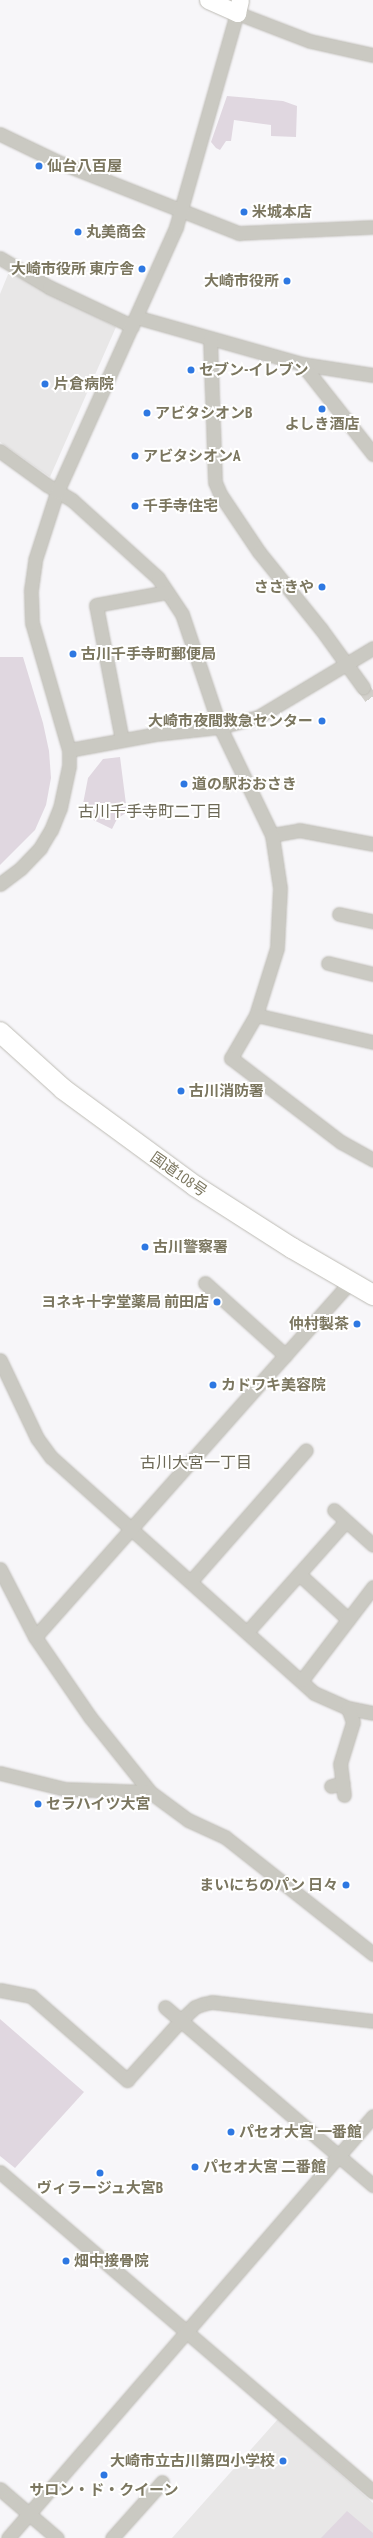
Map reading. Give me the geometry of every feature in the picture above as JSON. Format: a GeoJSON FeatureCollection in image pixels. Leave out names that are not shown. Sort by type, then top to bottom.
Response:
{"type":"FeatureCollection","features":[{"type":"Feature","properties":{"kind":"highway","name":"国道108号"},"geometry":{"type":"LineString","coordinates":[[0,1032],[63,1089],[195,1186],[373,1295]]}},
{"type":"Feature","properties":{"kind":"main road"},"geometry":{"type":"LineString","coordinates":[[208,0],[239,7]]}},
{"type":"Feature","properties":{"kind":"street"},"geometry":{"type":"LineString","coordinates":[[0,884],[21,868],[40,848],[51,830],[60,808],[69,766],[69,750],[32,623],[31,590],[35,560],[57,492],[134,322],[182,209],[239,7],[310,41],[373,55]]}},
{"type":"Feature","properties":{"kind":"street"},"geometry":{"type":"LineString","coordinates":[[0,134],[56,161],[182,209],[240,233],[373,227]]}},
{"type":"Feature","properties":{"kind":"street"},"geometry":{"type":"LineString","coordinates":[[0,258],[49,287],[134,322],[210,338],[302,364],[373,375]]}},
{"type":"Feature","properties":{"kind":"street"},"geometry":{"type":"LineString","coordinates":[[210,338],[216,482],[220,494],[259,552],[348,664],[363,687]]}},
{"type":"Feature","properties":{"kind":"street"},"geometry":{"type":"LineString","coordinates":[[302,364],[373,454]]}},
{"type":"Feature","properties":{"kind":"street"},"geometry":{"type":"LineString","coordinates":[[0,451],[57,492],[72,500],[158,578],[182,614],[220,727],[272,835],[280,888],[277,948],[256,1015],[231,1058],[341,1142],[373,1160]]}},
{"type":"Feature","properties":{"kind":"street"},"geometry":{"type":"LineString","coordinates":[[122,740],[96,605],[167,592]]}},
{"type":"Feature","properties":{"kind":"street"},"geometry":{"type":"LineString","coordinates":[[69,750],[122,740],[220,727],[258,717],[373,648]]}},
{"type":"Feature","properties":{"kind":"street"},"geometry":{"type":"LineString","coordinates":[[272,835],[298,830],[373,844]]}},
{"type":"Feature","properties":{"kind":"street"},"geometry":{"type":"LineString","coordinates":[[339,914],[373,921]]}},
{"type":"Feature","properties":{"kind":"street"},"geometry":{"type":"LineString","coordinates":[[328,963],[373,974]]}},
{"type":"Feature","properties":{"kind":"street"},"geometry":{"type":"LineString","coordinates":[[256,1015],[373,1042]]}},
{"type":"Feature","properties":{"kind":"street"},"geometry":{"type":"LineString","coordinates":[[35,1637],[350,1282]]}},
{"type":"Feature","properties":{"kind":"street"},"geometry":{"type":"LineString","coordinates":[[205,1283],[285,1355]]}},
{"type":"Feature","properties":{"kind":"street"},"geometry":{"type":"LineString","coordinates":[[0,1360],[36,1438],[51,1457],[248,1631],[302,1680],[314,1693],[348,1708],[373,1713]]}},
{"type":"Feature","properties":{"kind":"street"},"geometry":{"type":"LineString","coordinates":[[191,1581],[306,1450]]}},
{"type":"Feature","properties":{"kind":"street"},"geometry":{"type":"LineString","coordinates":[[334,1510],[373,1545]]}},
{"type":"Feature","properties":{"kind":"street"},"geometry":{"type":"LineString","coordinates":[[248,1631],[346,1521]]}},
{"type":"Feature","properties":{"kind":"street"},"geometry":{"type":"LineString","coordinates":[[0,1569],[35,1637],[90,1717],[150,1792],[188,1820],[225,1837],[373,1954]]}},
{"type":"Feature","properties":{"kind":"street"},"geometry":{"type":"LineString","coordinates":[[298,1574],[348,1619]]}},
{"type":"Feature","properties":{"kind":"street"},"geometry":{"type":"LineString","coordinates":[[302,1680],[373,1587]]}},
{"type":"Feature","properties":{"kind":"street"},"geometry":{"type":"LineString","coordinates":[[339,1788],[340,1764],[353,1722],[348,1708]]}},
{"type":"Feature","properties":{"kind":"street"},"geometry":{"type":"LineString","coordinates":[[0,1773],[66,1789],[150,1792]]}},
{"type":"Feature","properties":{"kind":"street"},"geometry":{"type":"LineString","coordinates":[[0,1990],[32,1996],[127,2080],[180,2020],[195,2007],[212,2002],[373,2021]]}},
{"type":"Feature","properties":{"kind":"street"},"geometry":{"type":"LineString","coordinates":[[165,2007],[373,2185]]}},
{"type":"Feature","properties":{"kind":"street"},"geometry":{"type":"LineString","coordinates":[[8,2538],[373,2116]]}},
{"type":"Feature","properties":{"kind":"street"},"geometry":{"type":"LineString","coordinates":[[0,2172],[373,2492]]}},
{"type":"Feature","properties":{"kind":"street"},"geometry":{"type":"LineString","coordinates":[[112,2538],[162,2482]]}},
{"type":"Feature","properties":{"kind":"street"},"geometry":{"type":"LineString","coordinates":[[0,2489],[57,2538]]}},
{"type":"Feature","properties":{"kind":"shaded area"},"geometry":{"type":"Polygon","coordinates":[[[227,96],[283,101],[297,106],[296,137],[271,136],[271,125],[234,120],[231,141],[226,141],[220,150],[216,148],[211,142],[227,96]]]}},
{"type":"Feature","properties":{"kind":"shaded area","name":"片倉病院"},"geometry":{"type":"Polygon","coordinates":[[[9,272],[116,327],[50,477],[0,442],[0,294],[9,272]]]}},
{"type":"Feature","properties":{"kind":"shaded area"},"geometry":{"type":"Polygon","coordinates":[[[0,657],[23,657],[43,723],[49,751],[51,778],[46,805],[35,830],[0,865],[0,657]]]}},
{"type":"Feature","properties":{"kind":"shaded area"},"geometry":{"type":"Polygon","coordinates":[[[120,757],[127,812],[117,819],[112,829],[81,814],[88,778],[103,759],[120,757]]]}},
{"type":"Feature","properties":{"kind":"shaded area"},"geometry":{"type":"Polygon","coordinates":[[[0,2019],[84,2092],[15,2168],[0,2156],[0,2019]]]}},
{"type":"Feature","properties":{"kind":"shaded area","name":"大崎市立古川第四小学校"},"geometry":{"type":"Polygon","coordinates":[[[278,2419],[373,2503],[373,2538],[172,2538],[278,2419]]]}},
{"type":"Feature","properties":{"kind":"shaded area"},"geometry":{"type":"Polygon","coordinates":[[[347,2511],[373,2533],[373,2538],[321,2538],[347,2511]]]}},
{"type":"Feature","properties":{"kind":"tunnel"},"geometry":{"type":"LineString","coordinates":[[363,687],[373,701]]}},
{"type":"Feature","properties":{"kind":"place","name":"仙台八百屋"},"geometry":{"type":"Point","coordinates":[39,166]}},
{"type":"Feature","properties":{"kind":"place","name":"米城本店"},"geometry":{"type":"Point","coordinates":[244,212]}},
{"type":"Feature","properties":{"kind":"place","name":"丸美商会"},"geometry":{"type":"Point","coordinates":[78,232]}},
{"type":"Feature","properties":{"kind":"place","name":"大崎市役所 東庁舎"},"geometry":{"type":"Point","coordinates":[142,269]}},
{"type":"Feature","properties":{"kind":"place","name":"大崎市役所"},"geometry":{"type":"Point","coordinates":[287,281]}},
{"type":"Feature","properties":{"kind":"place","name":"セブン-イレブン"},"geometry":{"type":"Point","coordinates":[191,370]}},
{"type":"Feature","properties":{"kind":"place","name":"片倉病院"},"geometry":{"type":"Point","coordinates":[45,384]}},
{"type":"Feature","properties":{"kind":"place","name":"よしき酒店"},"geometry":{"type":"Point","coordinates":[322,409]}},
{"type":"Feature","properties":{"kind":"place","name":"アビタシオンB"},"geometry":{"type":"Point","coordinates":[147,413]}},
{"type":"Feature","properties":{"kind":"place","name":"アビタシオンA"},"geometry":{"type":"Point","coordinates":[135,456]}},
{"type":"Feature","properties":{"kind":"place","name":"千手寺住宅"},"geometry":{"type":"Point","coordinates":[135,506]}},
{"type":"Feature","properties":{"kind":"place","name":"ささきや"},"geometry":{"type":"Point","coordinates":[322,587]}},
{"type":"Feature","properties":{"kind":"place","name":"古川千手寺町郵便局"},"geometry":{"type":"Point","coordinates":[73,654]}},
{"type":"Feature","properties":{"kind":"place","name":"大崎市夜間救急センター"},"geometry":{"type":"Point","coordinates":[322,721]}},
{"type":"Feature","properties":{"kind":"place","name":"道の駅おおさき"},"geometry":{"type":"Point","coordinates":[184,784]}},
{"type":"Feature","properties":{"kind":"place","name":"古川消防署"},"geometry":{"type":"Point","coordinates":[181,1091]}},
{"type":"Feature","properties":{"kind":"place","name":"古川警察署"},"geometry":{"type":"Point","coordinates":[145,1247]}},
{"type":"Feature","properties":{"kind":"place","name":"ヨネキ十字堂薬局 前田店"},"geometry":{"type":"Point","coordinates":[217,1302]}},
{"type":"Feature","properties":{"kind":"place","name":"仲村製茶"},"geometry":{"type":"Point","coordinates":[357,1324]}},
{"type":"Feature","properties":{"kind":"place","name":"カドワキ美容院"},"geometry":{"type":"Point","coordinates":[213,1385]}},
{"type":"Feature","properties":{"kind":"place","name":"セラハイツ大宮"},"geometry":{"type":"Point","coordinates":[38,1804]}},
{"type":"Feature","properties":{"kind":"place","name":"まいにちのパン 日々"},"geometry":{"type":"Point","coordinates":[346,1885]}},
{"type":"Feature","properties":{"kind":"place","name":"パセオ大宮 一番館"},"geometry":{"type":"Point","coordinates":[231,2132]}},
{"type":"Feature","properties":{"kind":"place","name":"パセオ大宮 二番館"},"geometry":{"type":"Point","coordinates":[195,2167]}},
{"type":"Feature","properties":{"kind":"place","name":"ヴィラージュ大宮B"},"geometry":{"type":"Point","coordinates":[100,2173]}},
{"type":"Feature","properties":{"kind":"place","name":"畑中接骨院"},"geometry":{"type":"Point","coordinates":[66,2261]}},
{"type":"Feature","properties":{"kind":"place","name":"大崎市立古川第四小学校"},"geometry":{"type":"Point","coordinates":[283,2461]}},
{"type":"Feature","properties":{"kind":"place","name":"サロン・ド・クイーン"},"geometry":{"type":"Point","coordinates":[104,2475]}},
{"type":"Feature","properties":{"kind":"district","name":"古川千手寺町二丁目"},"geometry":{"type":"Point","coordinates":[150,811]}},
{"type":"Feature","properties":{"kind":"district","name":"古川大宮一丁目"},"geometry":{"type":"Point","coordinates":[196,1462]}}]}
